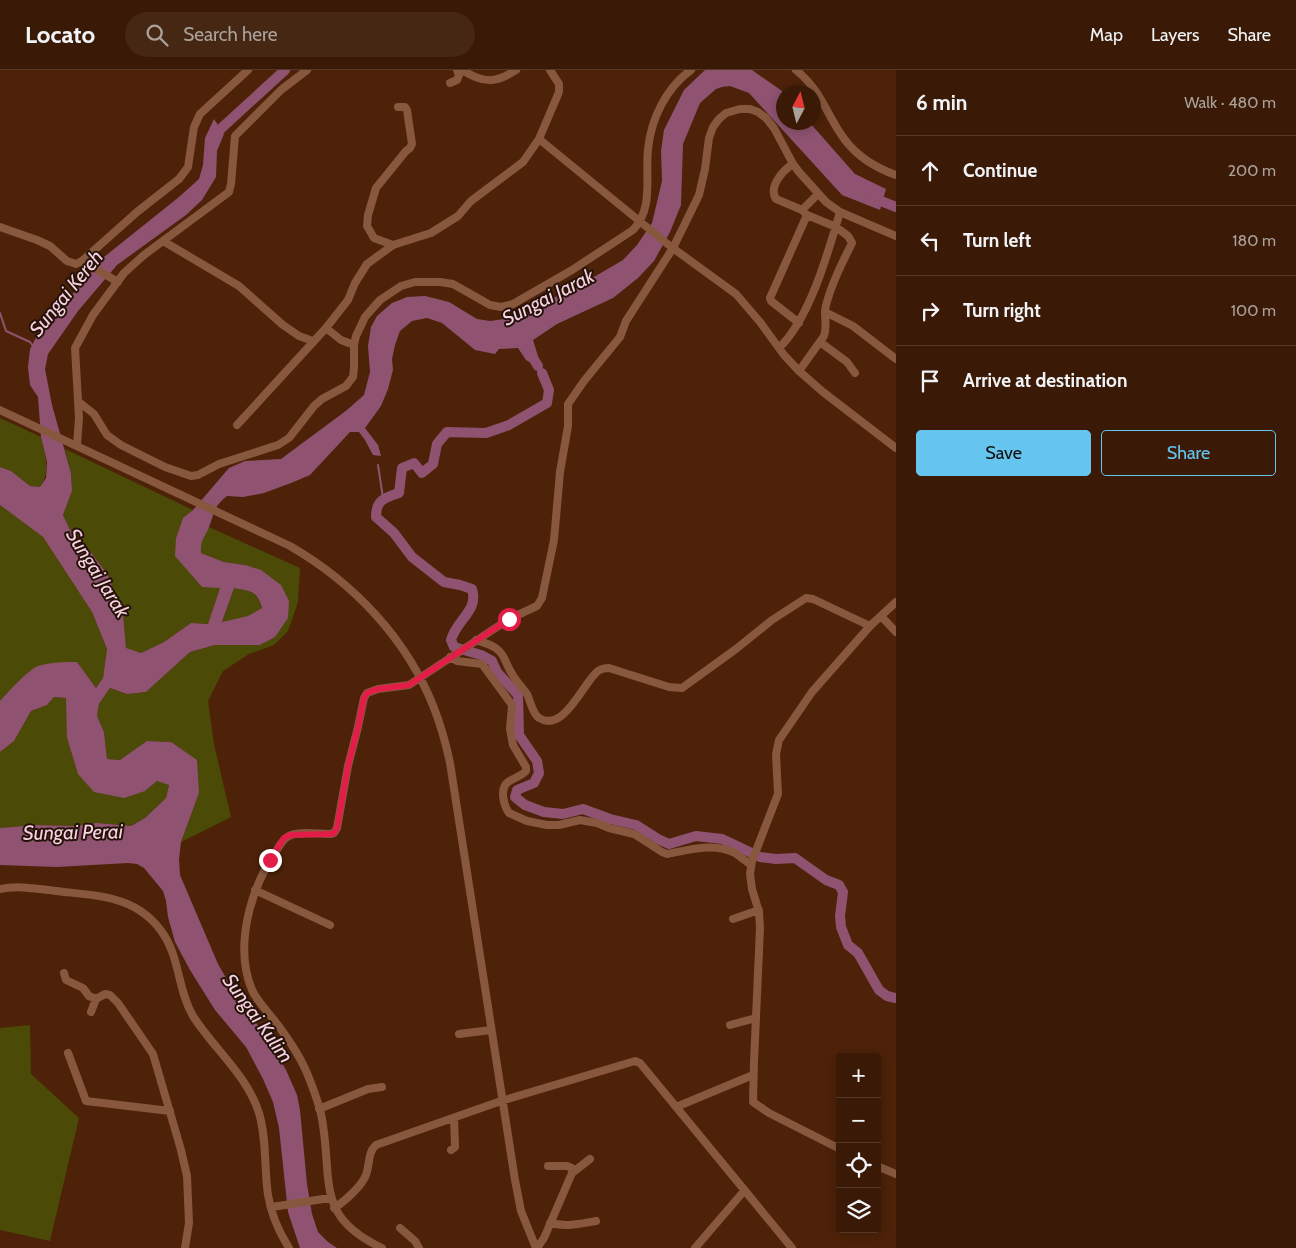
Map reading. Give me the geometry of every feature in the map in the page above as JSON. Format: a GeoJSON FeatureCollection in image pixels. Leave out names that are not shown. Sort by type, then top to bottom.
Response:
{"type":"FeatureCollection","features":[{"type":"Feature","properties":{"kind":"street"},"geometry":{"type":"LineString","coordinates":[[0,227],[50,246],[67,262],[76,264],[82,261],[137,212],[179,180],[188,168],[194,127],[200,114],[248,70]]}},
{"type":"Feature","properties":{"kind":"street"},"geometry":{"type":"LineString","coordinates":[[75,445],[79,433],[75,348],[93,315],[116,281],[124,273],[144,255],[229,192],[235,136],[281,90],[307,70]]}},
{"type":"Feature","properties":{"kind":"street"},"geometry":{"type":"LineString","coordinates":[[450,82],[457,80],[458,70]]}},
{"type":"Feature","properties":{"kind":"street"},"geometry":{"type":"LineString","coordinates":[[462,70],[470,75],[494,81],[505,78],[516,70]]}},
{"type":"Feature","properties":{"kind":"street"},"geometry":{"type":"LineString","coordinates":[[237,425],[326,328],[348,300],[366,264],[393,245],[431,233],[458,216],[471,201],[522,162],[539,139],[559,92],[559,84],[550,70]]}},
{"type":"Feature","properties":{"kind":"street"},"geometry":{"type":"LineString","coordinates":[[78,402],[94,414],[108,435],[121,445],[191,476],[198,475],[219,464],[278,445],[288,438],[314,406],[322,399],[346,386],[353,377],[354,345],[359,329],[372,308],[389,293],[401,286],[415,282],[440,282],[453,284],[490,304],[500,307],[513,304],[643,225],[651,128],[670,90],[677,81],[691,70]]}},
{"type":"Feature","properties":{"kind":"street"},"geometry":{"type":"LineString","coordinates":[[796,70],[808,80],[823,100],[845,140],[861,157],[871,164],[896,175]]}},
{"type":"Feature","properties":{"kind":"street"},"geometry":{"type":"LineString","coordinates":[[393,245],[374,238],[367,226],[368,215],[376,188],[412,144],[407,110],[405,107],[398,107]]}},
{"type":"Feature","properties":{"kind":"street"},"geometry":{"type":"LineString","coordinates":[[382,1248],[363,1239],[336,1212],[327,1199],[323,1123],[320,1109],[304,1067],[285,1034],[253,992],[246,975],[244,955],[247,923],[255,890],[270,860],[284,838],[290,835],[330,834],[334,833],[337,828],[348,766],[364,698],[367,693],[378,689],[409,685],[509,619],[537,606],[542,598],[554,540],[560,472],[568,426],[568,404],[620,337],[632,312],[672,247],[699,195],[709,138],[713,127],[726,113],[740,109],[750,109],[758,112],[774,128],[792,164],[818,194],[840,212],[896,236]]}},
{"type":"Feature","properties":{"kind":"street"},"geometry":{"type":"LineString","coordinates":[[539,139],[643,225],[736,294],[799,371],[823,392],[896,448]]}},
{"type":"Feature","properties":{"kind":"street"},"geometry":{"type":"LineString","coordinates":[[792,164],[788,166],[778,179],[774,186],[773,195],[779,201],[836,227],[848,236],[852,243],[837,274],[825,312],[826,330],[820,342],[799,371]]}},
{"type":"Feature","properties":{"kind":"street"},"geometry":{"type":"LineString","coordinates":[[799,323],[771,301],[770,298],[804,213],[818,194]]}},
{"type":"Feature","properties":{"kind":"street"},"geometry":{"type":"LineString","coordinates":[[779,348],[799,323],[818,280],[840,212]]}},
{"type":"Feature","properties":{"kind":"street"},"geometry":{"type":"LineString","coordinates":[[163,241],[239,286],[283,325],[299,336],[314,341]]}},
{"type":"Feature","properties":{"kind":"street"},"geometry":{"type":"LineString","coordinates":[[82,261],[116,281]]}},
{"type":"Feature","properties":{"kind":"street"},"geometry":{"type":"LineString","coordinates":[[825,312],[853,326],[896,359]]}},
{"type":"Feature","properties":{"kind":"street"},"geometry":{"type":"LineString","coordinates":[[326,328],[342,340],[354,345]]}},
{"type":"Feature","properties":{"kind":"street"},"geometry":{"type":"LineString","coordinates":[[820,342],[847,362],[855,373]]}},
{"type":"Feature","properties":{"kind":"street"},"geometry":{"type":"LineString","coordinates":[[0,410],[290,546],[318,563],[352,589],[376,614],[400,644],[435,709],[450,763],[501,1101],[521,1211],[537,1248]]}},
{"type":"Feature","properties":{"kind":"street"},"geometry":{"type":"LineString","coordinates":[[473,642],[500,651],[512,675],[526,694],[534,712],[539,718],[547,721],[555,719],[566,712],[577,700],[596,672],[602,668],[608,668],[669,687],[682,688],[772,620],[806,598],[814,598],[870,626]]}},
{"type":"Feature","properties":{"kind":"street"},"geometry":{"type":"LineString","coordinates":[[836,1148],[769,1113],[754,1102],[753,1075],[760,928],[759,910],[752,889],[750,874],[752,862],[778,794],[776,754],[779,740],[812,692],[870,626],[896,602]]}},
{"type":"Feature","properties":{"kind":"street"},"geometry":{"type":"LineString","coordinates":[[881,616],[896,632]]}},
{"type":"Feature","properties":{"kind":"street"},"geometry":{"type":"LineString","coordinates":[[452,656],[457,661],[482,664],[512,705],[510,729],[513,745],[526,767],[526,771],[504,786],[503,798],[509,814],[527,821],[547,825],[559,825],[586,820],[634,834],[668,854],[702,848],[720,849],[733,852],[752,862]]}},
{"type":"Feature","properties":{"kind":"street"},"geometry":{"type":"LineString","coordinates":[[0,889],[10,887],[105,896],[123,901],[150,918],[164,934],[173,952],[186,1000],[192,1014],[204,1033],[238,1073],[258,1112],[264,1136],[268,1196],[276,1207],[278,1228],[288,1248]]}},
{"type":"Feature","properties":{"kind":"street"},"geometry":{"type":"LineString","coordinates":[[255,890],[330,926]]}},
{"type":"Feature","properties":{"kind":"street"},"geometry":{"type":"LineString","coordinates":[[733,919],[759,910]]}},
{"type":"Feature","properties":{"kind":"street"},"geometry":{"type":"LineString","coordinates":[[64,973],[66,980],[83,988],[89,996],[96,998],[105,994],[110,995],[153,1054],[187,1176],[189,1223],[185,1248]]}},
{"type":"Feature","properties":{"kind":"street"},"geometry":{"type":"LineString","coordinates":[[91,1012],[96,998]]}},
{"type":"Feature","properties":{"kind":"street"},"geometry":{"type":"LineString","coordinates":[[730,1025],[756,1018]]}},
{"type":"Feature","properties":{"kind":"street"},"geometry":{"type":"LineString","coordinates":[[459,1034],[490,1030]]}},
{"type":"Feature","properties":{"kind":"street"},"geometry":{"type":"LineString","coordinates":[[68,1052],[86,1101],[170,1111]]}},
{"type":"Feature","properties":{"kind":"street"},"geometry":{"type":"LineString","coordinates":[[334,1208],[364,1179],[371,1150],[376,1145],[501,1101],[635,1061],[640,1063],[792,1248]]}},
{"type":"Feature","properties":{"kind":"street"},"geometry":{"type":"LineString","coordinates":[[676,1107],[753,1075]]}},
{"type":"Feature","properties":{"kind":"street"},"geometry":{"type":"LineString","coordinates":[[320,1109],[368,1089],[382,1087]]}},
{"type":"Feature","properties":{"kind":"street"},"geometry":{"type":"LineString","coordinates":[[451,1150],[455,1147],[456,1142],[454,1118]]}},
{"type":"Feature","properties":{"kind":"street"},"geometry":{"type":"LineString","coordinates":[[537,1248],[544,1238],[572,1173],[590,1159]]}},
{"type":"Feature","properties":{"kind":"street"},"geometry":{"type":"LineString","coordinates":[[548,1166],[566,1166],[572,1168],[572,1173]]}},
{"type":"Feature","properties":{"kind":"street"},"geometry":{"type":"LineString","coordinates":[[881,1168],[896,1174]]}},
{"type":"Feature","properties":{"kind":"street"},"geometry":{"type":"LineString","coordinates":[[695,1248],[744,1191]]}},
{"type":"Feature","properties":{"kind":"street"},"geometry":{"type":"LineString","coordinates":[[276,1207],[327,1199]]}},
{"type":"Feature","properties":{"kind":"street"},"geometry":{"type":"LineString","coordinates":[[550,1223],[560,1226],[596,1221]]}},
{"type":"Feature","properties":{"kind":"street"},"geometry":{"type":"LineString","coordinates":[[400,1228],[415,1241],[419,1248]]}},
{"type":"Feature","properties":{"kind":"shaded area"},"geometry":{"type":"Polygon","coordinates":[[[0,418],[41,437],[46,469],[40,487],[30,486],[11,471],[0,467],[0,418]]]}},
{"type":"Feature","properties":{"kind":"shaded area"},"geometry":{"type":"Polygon","coordinates":[[[65,449],[193,510],[183,518],[176,538],[220,588],[208,624],[191,623],[164,642],[141,653],[126,649],[123,614],[108,575],[87,547],[70,530],[63,515],[72,491],[71,473],[65,449]]]}},
{"type":"Feature","properties":{"kind":"shaded area"},"geometry":{"type":"Polygon","coordinates":[[[0,505],[43,537],[92,612],[107,649],[103,678],[96,688],[77,662],[10,690],[0,701],[0,505]]]}},
{"type":"Feature","properties":{"kind":"shaded area"},"geometry":{"type":"Polygon","coordinates":[[[209,527],[300,568],[298,602],[288,631],[274,645],[249,654],[223,671],[208,701],[214,744],[231,817],[181,842],[199,793],[171,742],[148,741],[120,760],[107,759],[104,732],[97,716],[99,704],[110,688],[127,694],[146,692],[190,652],[215,645],[260,645],[275,637],[245,565],[224,562],[201,553],[200,542],[209,527]]]}},
{"type":"Feature","properties":{"kind":"shaded area"},"geometry":{"type":"Polygon","coordinates":[[[234,587],[255,595],[262,608],[248,616],[222,623],[234,587]]]}},
{"type":"Feature","properties":{"kind":"shaded area"},"geometry":{"type":"Polygon","coordinates":[[[54,697],[67,698],[67,738],[78,774],[145,791],[157,781],[169,785],[166,798],[145,818],[131,826],[97,823],[75,826],[35,825],[0,828],[0,752],[14,741],[31,711],[47,705],[54,697]]]}},
{"type":"Feature","properties":{"kind":"shaded area"},"geometry":{"type":"Polygon","coordinates":[[[30,1025],[31,1074],[79,1118],[50,1241],[0,1230],[0,1028],[30,1025]]]}},
{"type":"Feature","properties":{"kind":"water","name":"Sungai Perai"},"geometry":{"type":"Polygon","coordinates":[[[705,70],[752,70],[776,87],[776,123],[749,93],[730,86],[716,89],[700,103],[683,144],[681,205],[670,232],[654,261],[638,278],[613,298],[557,324],[533,340],[538,356],[531,363],[526,360],[518,348],[499,349],[495,354],[475,350],[442,323],[427,318],[412,321],[400,331],[392,359],[393,370],[388,389],[381,406],[365,428],[378,445],[381,456],[373,455],[359,432],[350,432],[310,475],[264,493],[243,497],[227,496],[219,503],[215,510],[202,542],[201,553],[224,562],[245,565],[261,570],[281,585],[289,601],[288,618],[275,637],[260,645],[215,645],[190,652],[146,692],[127,694],[110,688],[99,704],[97,716],[104,732],[107,759],[120,760],[147,741],[171,742],[197,760],[199,793],[181,842],[180,875],[218,964],[238,999],[272,1044],[297,1095],[312,1214],[318,1232],[337,1248],[300,1248],[288,1212],[279,1128],[273,1102],[246,1047],[215,1010],[175,942],[163,891],[144,868],[137,864],[57,867],[0,865],[0,828],[35,825],[75,826],[97,823],[131,826],[145,818],[166,798],[169,785],[157,781],[145,791],[124,798],[94,792],[78,774],[67,738],[66,698],[54,697],[47,705],[31,711],[14,741],[0,752],[0,701],[18,682],[38,666],[77,662],[96,688],[103,678],[107,649],[92,612],[43,537],[0,505],[0,467],[11,471],[30,486],[40,487],[46,478],[47,462],[41,437],[38,397],[30,385],[28,367],[30,349],[37,336],[104,257],[199,179],[203,165],[205,138],[214,119],[224,134],[217,151],[216,177],[202,200],[186,215],[117,265],[78,311],[48,354],[45,369],[52,405],[71,473],[72,491],[63,515],[70,530],[87,547],[108,575],[123,614],[126,648],[141,653],[164,642],[191,623],[208,624],[220,588],[202,587],[175,556],[176,538],[183,518],[193,510],[229,468],[245,461],[281,459],[364,395],[370,372],[368,346],[371,327],[377,316],[392,303],[407,297],[425,296],[449,302],[477,319],[490,321],[519,317],[623,260],[637,245],[652,223],[662,181],[661,151],[664,130],[684,90],[705,70]],[[234,588],[222,622],[248,616],[262,608],[258,598],[249,591],[234,588]]]}},
{"type":"Feature","properties":{"kind":"water"},"geometry":{"type":"Polygon","coordinates":[[[783,130],[816,130],[855,174],[886,189],[880,210],[842,195],[783,130]]]}},
{"type":"Feature","properties":{"kind":"waterway","name":"Sungai Kereh"},"geometry":{"type":"LineString","coordinates":[[214,139],[214,135],[285,70]]}},
{"type":"Feature","properties":{"kind":"waterway","name":"Sungai Jarak"},"geometry":{"type":"LineString","coordinates":[[871,197],[896,207]]}},
{"type":"Feature","properties":{"kind":"waterway"},"geometry":{"type":"LineString","coordinates":[[0,313],[6,331],[30,342],[33,346]]}},
{"type":"Feature","properties":{"kind":"waterway"},"geometry":{"type":"LineString","coordinates":[[528,350],[538,366]]}},
{"type":"Feature","properties":{"kind":"waterway"},"geometry":{"type":"LineString","coordinates":[[542,373],[549,390],[547,403],[509,425],[486,433],[447,432],[437,444],[433,464],[422,473],[414,463],[402,468],[399,493],[382,500],[376,511],[376,517],[394,533],[412,557],[444,582],[472,589],[473,597],[470,610],[457,627],[451,640],[454,647],[481,655],[492,661],[497,672],[518,695],[519,735],[537,761],[539,773],[534,783],[517,790],[515,797],[525,805],[544,812],[563,814],[583,809],[610,819],[636,825],[669,844],[696,836],[722,839],[760,857],[776,859],[795,858],[826,880],[839,885],[843,892],[840,916],[841,927],[848,945],[858,953],[879,990],[887,996],[896,998]]}},
{"type":"Feature","properties":{"kind":"waterway"},"geometry":{"type":"LineString","coordinates":[[378,465],[383,498]]}},
{"type":"Feature","properties":{"kind":"route"},"geometry":{"type":"LineString","coordinates":[[270,860],[284,838],[290,835],[330,834],[334,833],[337,828],[348,766],[364,698],[367,693],[372,690],[409,685],[509,619]]}},
{"type":"Feature","properties":{"kind":"water label","name":"Sungai Kulim"},"geometry":{"type":"Point","coordinates":[258,1018]}}]}
